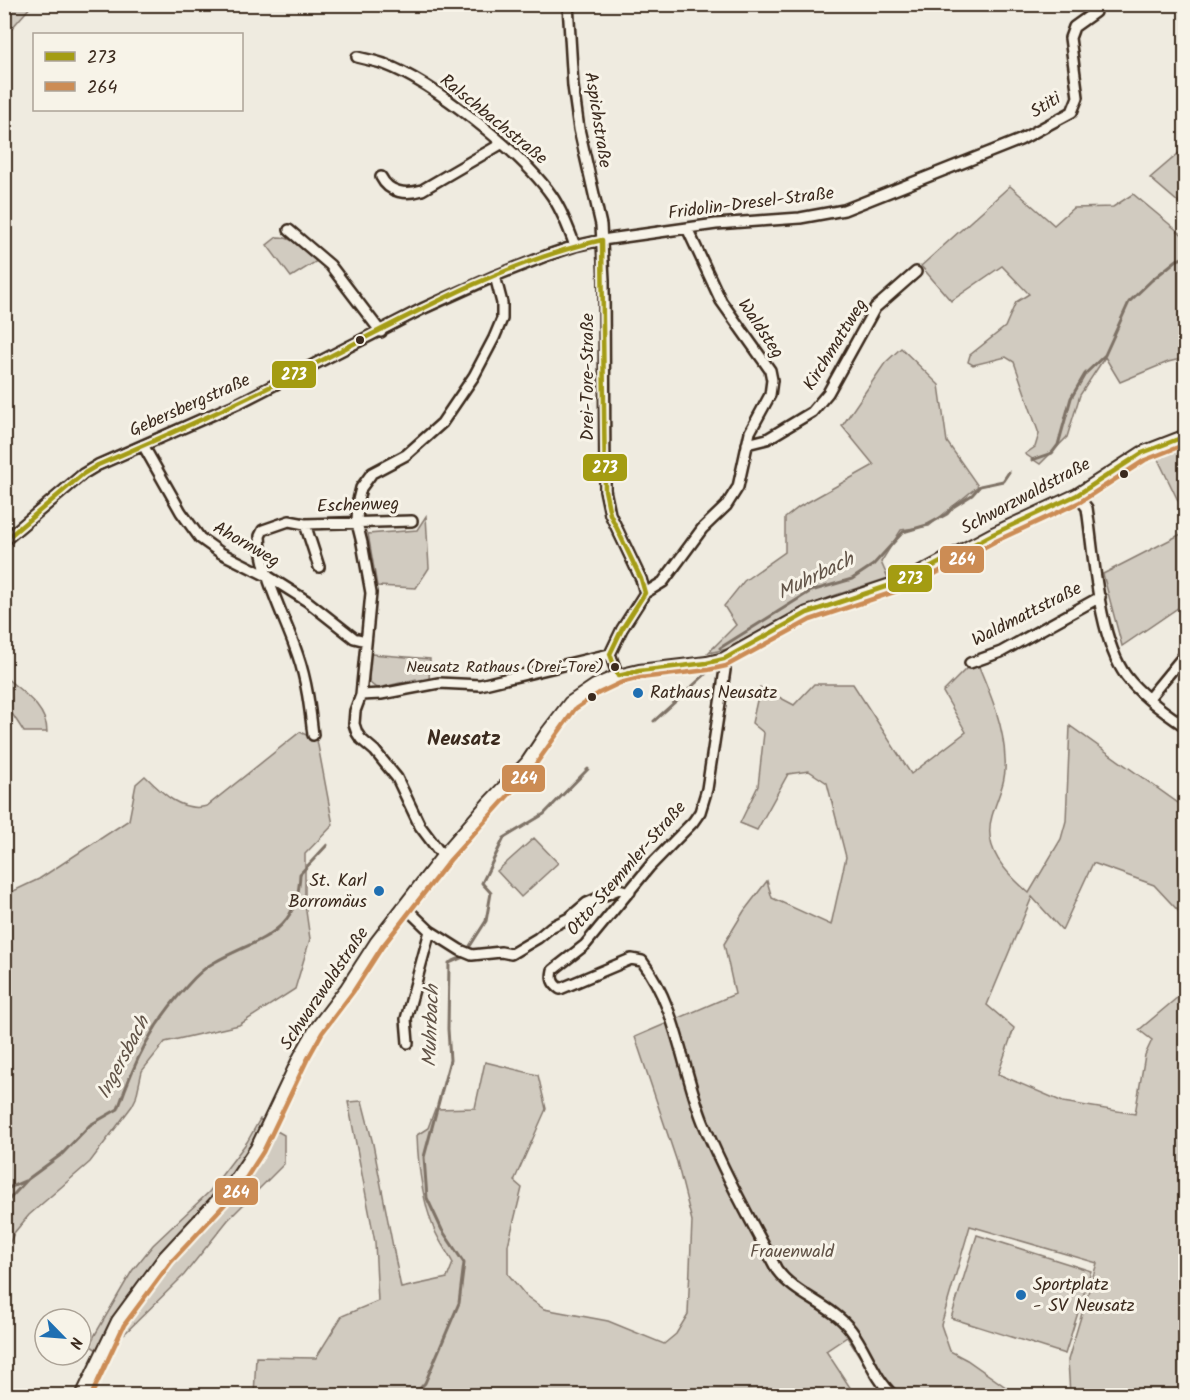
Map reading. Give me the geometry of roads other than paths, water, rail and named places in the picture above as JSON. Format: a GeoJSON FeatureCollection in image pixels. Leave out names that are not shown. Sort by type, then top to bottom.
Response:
{"type":"FeatureCollection","features":[{"type":"Feature","properties":{"kind":"main road","name":"Schwarzwaldstraße"},"geometry":{"type":"LineString","coordinates":[[82,1395],[118,1321],[165,1257],[233,1184],[257,1148],[300,1057],[316,1029],[347,988],[376,943],[444,855],[527,763],[570,703],[595,686],[618,676],[724,659],[807,614],[909,579],[993,534],[1077,495],[1142,453],[1185,436]]}},
{"type":"Feature","properties":{"kind":"street","name":"Aspichstraße"},"geometry":{"type":"LineString","coordinates":[[568,4],[573,86],[579,129],[601,225],[602,240]]}},
{"type":"Feature","properties":{"kind":"street","name":"Stiti"},"geometry":{"type":"LineString","coordinates":[[934,174],[1020,140],[1072,112],[1078,97],[1071,33],[1078,22],[1095,12]]}},
{"type":"Feature","properties":{"kind":"street","name":"Ralschbachstraße"},"geometry":{"type":"LineString","coordinates":[[357,57],[384,64],[415,79],[459,109],[501,144],[526,166],[553,198],[567,224],[575,246]]}},
{"type":"Feature","properties":{"kind":"street"},"geometry":{"type":"LineString","coordinates":[[381,177],[384,184],[410,194],[422,190],[501,144]]}},
{"type":"Feature","properties":{"kind":"street","name":"Fridolin-Dresel-Straße"},"geometry":{"type":"LineString","coordinates":[[602,240],[687,228],[822,215],[844,210],[934,174]]}},
{"type":"Feature","properties":{"kind":"street","name":"Waldsteg"},"geometry":{"type":"LineString","coordinates":[[645,593],[663,582],[702,529],[726,507],[738,487],[750,432],[770,395],[772,380],[770,370],[721,301],[687,228]]}},
{"type":"Feature","properties":{"kind":"street"},"geometry":{"type":"LineString","coordinates":[[290,230],[330,265],[381,332]]}},
{"type":"Feature","properties":{"kind":"street","name":"Gebersbergstraße"},"geometry":{"type":"LineString","coordinates":[[4,540],[98,465],[239,403],[422,309],[495,276],[575,246],[602,240]]}},
{"type":"Feature","properties":{"kind":"street","name":"Drei-Tore-Straße"},"geometry":{"type":"LineString","coordinates":[[602,240],[605,490],[610,514],[641,579],[645,593]]}},
{"type":"Feature","properties":{"kind":"street","name":"Kirchmattweg"},"geometry":{"type":"LineString","coordinates":[[747,444],[767,439],[812,412],[828,393],[875,308],[916,272]]}},
{"type":"Feature","properties":{"kind":"street"},"geometry":{"type":"LineString","coordinates":[[444,855],[420,826],[397,778],[375,751],[361,740],[354,724],[355,711],[361,695],[371,593],[357,523],[358,500],[361,488],[372,474],[406,455],[442,423],[474,376],[502,319],[502,303],[495,276]]}},
{"type":"Feature","properties":{"kind":"street","name":"Ahornweg"},"geometry":{"type":"LineString","coordinates":[[143,445],[181,512],[200,538],[221,553],[269,577],[307,601],[354,638],[366,641]]}},
{"type":"Feature","properties":{"kind":"street","name":"Waldmattstraße"},"geometry":{"type":"LineString","coordinates":[[1077,495],[1087,508],[1100,597],[1110,643],[1121,667],[1126,676],[1149,698],[1185,727]]}},
{"type":"Feature","properties":{"kind":"street","name":"Eschenweg"},"geometry":{"type":"LineString","coordinates":[[269,577],[260,543],[263,530],[289,521],[305,524],[412,520]]}},
{"type":"Feature","properties":{"kind":"street","name":"Eschenweg"},"geometry":{"type":"LineString","coordinates":[[305,524],[319,567]]}},
{"type":"Feature","properties":{"kind":"street"},"geometry":{"type":"LineString","coordinates":[[269,577],[299,657],[313,735]]}},
{"type":"Feature","properties":{"kind":"street"},"geometry":{"type":"LineString","coordinates":[[618,676],[610,654],[622,629],[645,593]]}},
{"type":"Feature","properties":{"kind":"street","name":"Waldmattstraße"},"geometry":{"type":"LineString","coordinates":[[970,663],[1000,652],[1100,597]]}},
{"type":"Feature","properties":{"kind":"street"},"geometry":{"type":"LineString","coordinates":[[1149,698],[1185,653]]}},
{"type":"Feature","properties":{"kind":"street"},"geometry":{"type":"LineString","coordinates":[[361,695],[381,694],[439,683],[480,685],[610,654]]}},
{"type":"Feature","properties":{"kind":"street","name":"Otto-Stemmler-Straße"},"geometry":{"type":"LineString","coordinates":[[724,659],[725,670],[707,789],[700,812],[650,866],[585,945],[553,970],[553,984],[560,989],[630,959],[642,960],[656,978],[666,1003],[704,1123],[734,1189],[777,1269],[785,1281],[800,1293],[829,1309],[851,1330],[868,1362],[894,1395]]}},
{"type":"Feature","properties":{"kind":"street"},"geometry":{"type":"LineString","coordinates":[[405,908],[430,931],[460,950],[472,955],[501,952],[511,954],[538,938],[551,927],[569,918],[587,903],[619,889],[630,892]]}},
{"type":"Feature","properties":{"kind":"street"},"geometry":{"type":"LineString","coordinates":[[408,1043],[406,1019],[430,931]]}},
{"type":"Feature","properties":{"kind":"waterway","name":"Muhrbach"},"geometry":{"type":"LineString","coordinates":[[1032,460],[1052,453],[1058,445],[1071,398],[1085,374],[1105,355],[1129,302],[1177,260],[1186,257]]}},
{"type":"Feature","properties":{"kind":"waterway","name":"Muhrbach"},"geometry":{"type":"LineString","coordinates":[[720,648],[811,591],[852,579],[873,565],[903,532],[927,525],[947,514],[980,486],[1003,481],[1009,472]]}},
{"type":"Feature","properties":{"kind":"waterway","name":"Muhrbach"},"geometry":{"type":"LineString","coordinates":[[654,721],[709,671]]}},
{"type":"Feature","properties":{"kind":"waterway","name":"Muhrbach"},"geometry":{"type":"LineString","coordinates":[[413,1396],[425,1383],[459,1303],[464,1263],[442,1230],[427,1198],[424,1157],[450,1060],[449,963],[463,957],[486,921],[491,893],[482,883],[504,838],[544,814],[588,769]]}},
{"type":"Feature","properties":{"kind":"waterway","name":"Ingersbach"},"geometry":{"type":"LineString","coordinates":[[4,1205],[28,1179],[62,1154],[90,1125],[118,1109],[146,1043],[175,1000],[207,967],[274,932],[284,922],[298,894],[300,874],[327,845]]}},
{"type":"Feature","properties":{"kind":"waterway"},"geometry":{"type":"LineString","coordinates":[[4,1190],[25,1181]]}},
{"type":"Feature","properties":{"kind":"place","name":"Neusatz Rathaus (Drei-Tore)"},"geometry":{"type":"Point","coordinates":[615,667]}},
{"type":"Feature","properties":{"kind":"place","name":"Rathaus Neusatz"},"geometry":{"type":"Point","coordinates":[638,693]}},
{"type":"Feature","properties":{"kind":"place","name":"St. Karl Borromäus"},"geometry":{"type":"Point","coordinates":[379,891]}},
{"type":"Feature","properties":{"kind":"place","name":"Sportplatz - SV Neusatz"},"geometry":{"type":"Point","coordinates":[1021,1295]}},
{"type":"Feature","properties":{"kind":"district","name":"Neusatz"},"geometry":{"type":"Point","coordinates":[464,739]}},
{"type":"Feature","properties":{"kind":"park label","name":"Frauenwald"},"geometry":{"type":"Point","coordinates":[792,1252]}}]}
